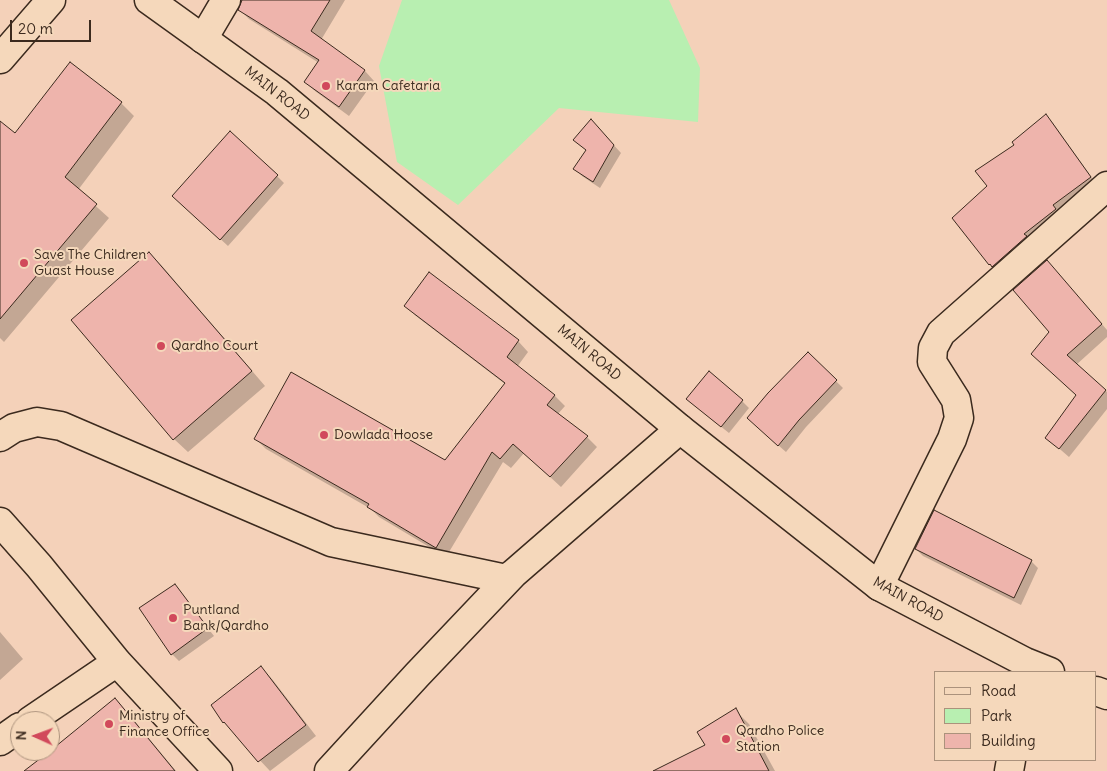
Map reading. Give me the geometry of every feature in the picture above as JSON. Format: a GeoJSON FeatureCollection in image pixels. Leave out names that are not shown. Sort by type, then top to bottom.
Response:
{"type":"FeatureCollection","features":[{"type":"Feature","properties":{"kind":"street"},"geometry":{"type":"LineString","coordinates":[[0,59],[50,0]]}},
{"type":"Feature","properties":{"kind":"street","name":"MAIN ROAD"},"geometry":{"type":"LineString","coordinates":[[149,0],[277,92],[680,429],[879,586],[1024,667],[1045,671]]}},
{"type":"Feature","properties":{"kind":"street"},"geometry":{"type":"LineString","coordinates":[[204,39],[226,0]]}},
{"type":"Feature","properties":{"kind":"street"},"geometry":{"type":"LineString","coordinates":[[879,586],[952,439],[959,418],[956,400],[932,362],[933,348],[941,333],[1107,186]]}},
{"type":"Feature","properties":{"kind":"street"},"geometry":{"type":"LineString","coordinates":[[0,437],[14,428],[36,422],[61,426],[331,542],[506,579],[680,429]]}},
{"type":"Feature","properties":{"kind":"street"},"geometry":{"type":"LineString","coordinates":[[0,522],[39,566],[117,662],[218,771]]}},
{"type":"Feature","properties":{"kind":"street"},"geometry":{"type":"LineString","coordinates":[[329,771],[513,574]]}},
{"type":"Feature","properties":{"kind":"street"},"geometry":{"type":"LineString","coordinates":[[45,711],[117,662]]}},
{"type":"Feature","properties":{"kind":"green space"},"geometry":{"type":"Polygon","coordinates":[[[402,0],[669,0],[700,68],[698,122],[559,108],[458,205],[397,162],[379,66],[402,0]]]}},
{"type":"Feature","properties":{"kind":"building"},"geometry":{"type":"Polygon","coordinates":[[[242,0],[330,0],[311,31],[365,70],[339,107],[304,82],[319,60],[238,10],[242,0]]]}},
{"type":"Feature","properties":{"kind":"building","name":"Save The Children Guast House"},"geometry":{"type":"Polygon","coordinates":[[[70,62],[122,102],[65,177],[97,204],[0,319],[0,121],[15,133],[70,62]]]}},
{"type":"Feature","properties":{"kind":"building"},"geometry":{"type":"Polygon","coordinates":[[[1046,114],[1091,177],[1053,205],[1056,209],[1024,234],[1027,236],[992,267],[952,218],[987,186],[975,171],[1014,145],[1012,142],[1046,114]]]}},
{"type":"Feature","properties":{"kind":"building"},"geometry":{"type":"Polygon","coordinates":[[[591,119],[614,145],[593,182],[573,169],[586,150],[573,140],[591,119]]]}},
{"type":"Feature","properties":{"kind":"building"},"geometry":{"type":"Polygon","coordinates":[[[230,131],[278,175],[220,240],[172,196],[230,131]]]}},
{"type":"Feature","properties":{"kind":"building","name":"Qardho Court"},"geometry":{"type":"Polygon","coordinates":[[[149,252],[252,371],[173,440],[71,320],[149,252]]]}},
{"type":"Feature","properties":{"kind":"building"},"geometry":{"type":"Polygon","coordinates":[[[1047,260],[1102,324],[1067,355],[1106,390],[1059,449],[1045,438],[1076,395],[1031,354],[1049,332],[1013,290],[1047,260]]]}},
{"type":"Feature","properties":{"kind":"building"},"geometry":{"type":"Polygon","coordinates":[[[429,272],[519,340],[507,357],[555,395],[547,405],[588,436],[550,477],[513,444],[500,459],[492,452],[436,548],[367,507],[369,504],[254,439],[291,372],[445,460],[505,383],[404,306],[429,272]]]}},
{"type":"Feature","properties":{"kind":"building"},"geometry":{"type":"Polygon","coordinates":[[[808,352],[837,380],[799,420],[778,446],[747,418],[768,393],[808,352]]]}},
{"type":"Feature","properties":{"kind":"building"},"geometry":{"type":"Polygon","coordinates":[[[709,371],[743,400],[721,427],[686,399],[709,371]]]}},
{"type":"Feature","properties":{"kind":"building"},"geometry":{"type":"Polygon","coordinates":[[[934,510],[1032,560],[1014,598],[915,549],[934,510]]]}},
{"type":"Feature","properties":{"kind":"building","name":"Puntland Bank/Qardho"},"geometry":{"type":"Polygon","coordinates":[[[175,584],[208,628],[171,655],[139,608],[175,584]]]}},
{"type":"Feature","properties":{"kind":"building","name":"Puntland Bank/Qardho"},"geometry":{"type":"Polygon","coordinates":[[[261,666],[306,725],[258,762],[223,723],[211,705],[261,666]]]}},
{"type":"Feature","properties":{"kind":"building","name":"Ministry of Finance Office"},"geometry":{"type":"Polygon","coordinates":[[[115,698],[175,771],[24,771],[37,761],[60,761],[60,743],[115,698]]]}},
{"type":"Feature","properties":{"kind":"building","name":"Qardho Police Station"},"geometry":{"type":"Polygon","coordinates":[[[736,708],[769,771],[653,771],[705,745],[697,732],[736,708]]]}},
{"type":"Feature","properties":{"kind":"place","name":"Karam Cafetaria"},"geometry":{"type":"Point","coordinates":[326,86]}},
{"type":"Feature","properties":{"kind":"place","name":"Save The Children Guast House"},"geometry":{"type":"Point","coordinates":[24,263]}},
{"type":"Feature","properties":{"kind":"place","name":"Qardho Court"},"geometry":{"type":"Point","coordinates":[161,346]}},
{"type":"Feature","properties":{"kind":"place","name":"Dowlada Hoose"},"geometry":{"type":"Point","coordinates":[324,435]}},
{"type":"Feature","properties":{"kind":"place","name":"Puntland Bank/Qardho"},"geometry":{"type":"Point","coordinates":[173,618]}},
{"type":"Feature","properties":{"kind":"place","name":"Ministry of Finance Office"},"geometry":{"type":"Point","coordinates":[109,724]}},
{"type":"Feature","properties":{"kind":"place","name":"Qardho Police Station"},"geometry":{"type":"Point","coordinates":[726,739]}}]}
